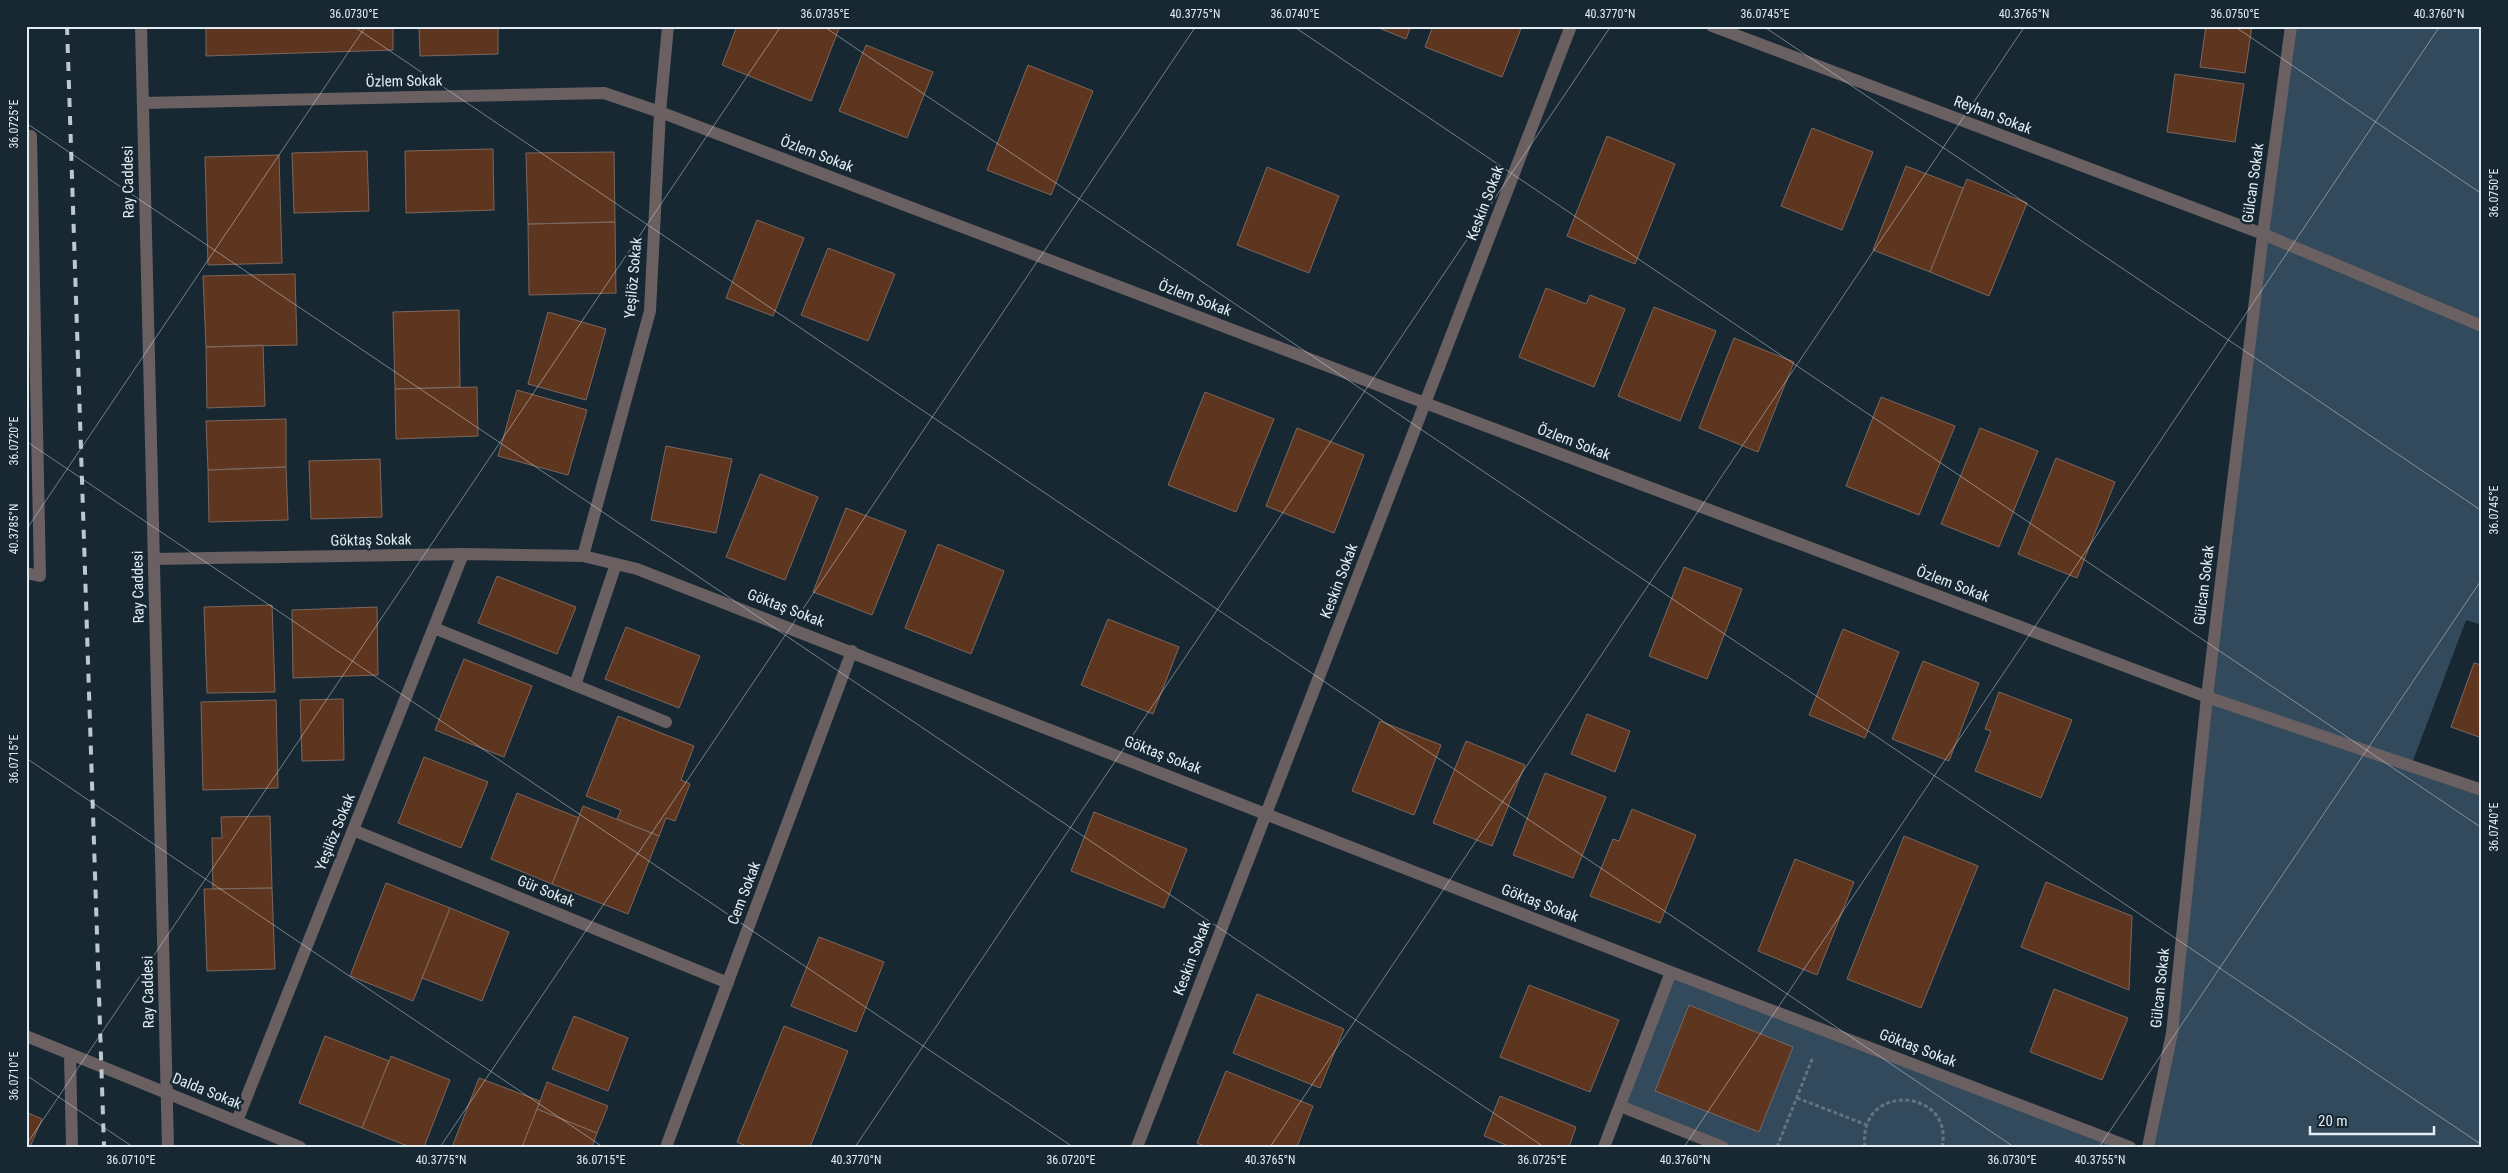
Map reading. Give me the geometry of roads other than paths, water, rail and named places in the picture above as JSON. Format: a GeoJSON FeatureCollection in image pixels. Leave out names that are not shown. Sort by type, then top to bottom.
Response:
{"type":"FeatureCollection","features":[{"type":"Feature","properties":{"kind":"street","name":"Ray Caddesi"},"geometry":{"type":"LineString","coordinates":[[141,26],[168,1147]]}},
{"type":"Feature","properties":{"kind":"street","name":"Yeşilöz Sokak"},"geometry":{"type":"LineString","coordinates":[[583,556],[650,310],[660,112],[668,26]]}},
{"type":"Feature","properties":{"kind":"street","name":"Keskin Sokak"},"geometry":{"type":"LineString","coordinates":[[1137,1147],[1571,26]]}},
{"type":"Feature","properties":{"kind":"street","name":"Reyhan Sokak"},"geometry":{"type":"LineString","coordinates":[[1712,26],[2263,234],[2482,326]]}},
{"type":"Feature","properties":{"kind":"street","name":"Gülcan Sokak"},"geometry":{"type":"LineString","coordinates":[[2148,1147],[2172,1033],[2207,697],[2263,234],[2291,26]]}},
{"type":"Feature","properties":{"kind":"street","name":"Özlem Sokak"},"geometry":{"type":"LineString","coordinates":[[143,104],[604,93],[660,112],[1425,403],[2207,697],[2482,790]]}},
{"type":"Feature","properties":{"kind":"street"},"geometry":{"type":"LineString","coordinates":[[26,136],[31,136],[40,576],[26,573]]}},
{"type":"Feature","properties":{"kind":"street","name":"Yeşilöz Sokak"},"geometry":{"type":"LineString","coordinates":[[237,1121],[463,554]]}},
{"type":"Feature","properties":{"kind":"street","name":"Göktaş Sokak"},"geometry":{"type":"LineString","coordinates":[[154,559],[463,554],[583,556],[637,569],[1266,812],[1671,972],[2130,1147]]}},
{"type":"Feature","properties":{"kind":"street"},"geometry":{"type":"LineString","coordinates":[[575,685],[616,564]]}},
{"type":"Feature","properties":{"kind":"street"},"geometry":{"type":"LineString","coordinates":[[434,628],[666,722]]}},
{"type":"Feature","properties":{"kind":"street","name":"Cem Sokak"},"geometry":{"type":"LineString","coordinates":[[666,1147],[852,651]]}},
{"type":"Feature","properties":{"kind":"street","name":"Gür Sokak"},"geometry":{"type":"LineString","coordinates":[[353,830],[728,983]]}},
{"type":"Feature","properties":{"kind":"street"},"geometry":{"type":"LineString","coordinates":[[1604,1147],[1671,972]]}},
{"type":"Feature","properties":{"kind":"street","name":"Dalda Sokak"},"geometry":{"type":"LineString","coordinates":[[26,1036],[300,1147]]}},
{"type":"Feature","properties":{"kind":"street"},"geometry":{"type":"LineString","coordinates":[[70,1054],[72,1147]]}},
{"type":"Feature","properties":{"kind":"street"},"geometry":{"type":"LineString","coordinates":[[1620,1106],[1723,1147]]}},
{"type":"Feature","properties":{"kind":"railway"},"geometry":{"type":"LineString","coordinates":[[67,26],[104,1147]]}}]}
